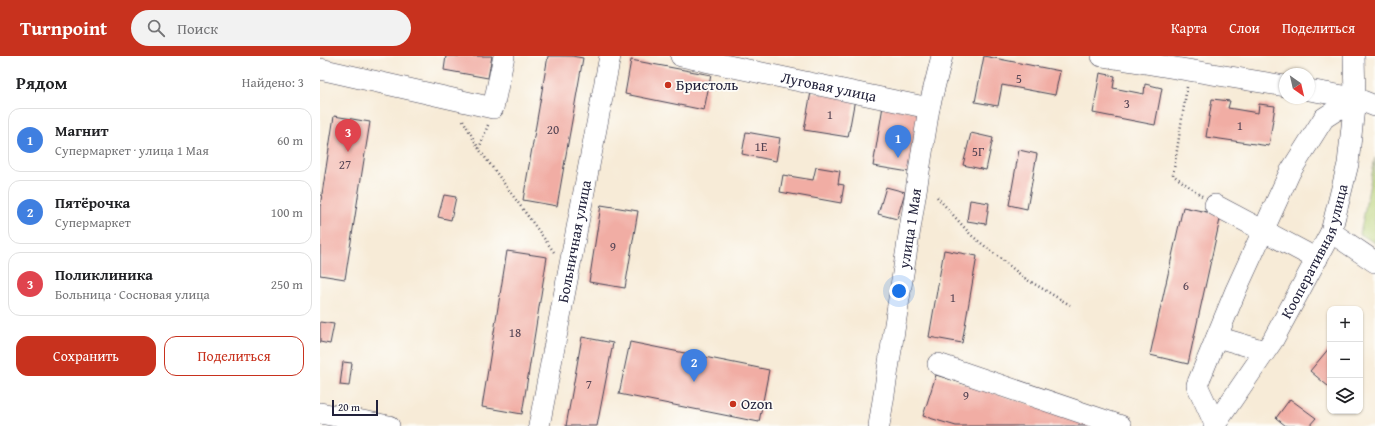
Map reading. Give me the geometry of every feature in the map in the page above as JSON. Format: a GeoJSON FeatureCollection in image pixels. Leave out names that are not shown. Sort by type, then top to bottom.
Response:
{"type":"FeatureCollection","features":[{"type":"Feature","properties":{"kind":"street"},"geometry":{"type":"LineString","coordinates":[[320,62],[321,56]]}},
{"type":"Feature","properties":{"kind":"street"},"geometry":{"type":"LineString","coordinates":[[320,69],[493,108],[504,56]]}},
{"type":"Feature","properties":{"kind":"street","name":"Больничная улица"},"geometry":{"type":"LineString","coordinates":[[539,426],[610,56]]}},
{"type":"Feature","properties":{"kind":"street","name":"Луговая улица"},"geometry":{"type":"LineString","coordinates":[[681,56],[929,108]]}},
{"type":"Feature","properties":{"kind":"street","name":"улица 1 Мая"},"geometry":{"type":"LineString","coordinates":[[879,426],[929,108],[942,56]]}},
{"type":"Feature","properties":{"kind":"street"},"geometry":{"type":"LineString","coordinates":[[1102,56],[1279,85]]}},
{"type":"Feature","properties":{"kind":"street","name":"Кооперативная улица"},"geometry":{"type":"LineString","coordinates":[[1214,425],[1273,340],[1332,232],[1348,164],[1355,98],[1354,56]]}},
{"type":"Feature","properties":{"kind":"street"},"geometry":{"type":"LineString","coordinates":[[1315,91],[1355,98],[1375,106]]}},
{"type":"Feature","properties":{"kind":"street"},"geometry":{"type":"LineString","coordinates":[[1214,425],[1197,385],[1236,290],[1290,172],[1324,118],[1355,98]]}},
{"type":"Feature","properties":{"kind":"street"},"geometry":{"type":"LineString","coordinates":[[1215,206],[1316,259]]}},
{"type":"Feature","properties":{"kind":"street"},"geometry":{"type":"LineString","coordinates":[[1332,232],[1375,262]]}},
{"type":"Feature","properties":{"kind":"street"},"geometry":{"type":"LineString","coordinates":[[1217,337],[1265,351]]}},
{"type":"Feature","properties":{"kind":"street"},"geometry":{"type":"LineString","coordinates":[[938,364],[1121,426]]}},
{"type":"Feature","properties":{"kind":"street"},"geometry":{"type":"LineString","coordinates":[[320,413],[389,426]]}},
{"type":"Feature","properties":{"kind":"path"},"geometry":{"type":"LineString","coordinates":[[1190,71],[1173,175],[1215,206]]}},
{"type":"Feature","properties":{"kind":"path"},"geometry":{"type":"LineString","coordinates":[[450,99],[479,149],[554,253]]}},
{"type":"Feature","properties":{"kind":"path"},"geometry":{"type":"LineString","coordinates":[[479,149],[493,108]]}},
{"type":"Feature","properties":{"kind":"path"},"geometry":{"type":"LineString","coordinates":[[936,197],[977,240],[1026,279],[1070,305]]}},
{"type":"Feature","properties":{"kind":"green space"},"geometry":{"type":"Polygon","coordinates":[[[1375,158],[1375,243],[1360,234],[1375,158]]]}},
{"type":"Feature","properties":{"kind":"building"},"geometry":{"type":"Polygon","coordinates":[[[446,56],[492,56],[488,78],[444,70],[446,56]]]}},
{"type":"Feature","properties":{"kind":"building"},"geometry":{"type":"Polygon","coordinates":[[[548,56],[572,56],[583,58],[557,206],[523,200],[548,56]]]}},
{"type":"Feature","properties":{"kind":"building"},"geometry":{"type":"Polygon","coordinates":[[[984,56],[1060,71],[1055,95],[1002,85],[998,106],[975,102],[984,56]]]}},
{"type":"Feature","properties":{"kind":"building","name":"Бристоль"},"geometry":{"type":"Polygon","coordinates":[[[631,60],[711,75],[704,110],[625,94],[631,60]]]}},
{"type":"Feature","properties":{"kind":"building"},"geometry":{"type":"Polygon","coordinates":[[[1100,73],[1115,76],[1113,88],[1144,94],[1145,84],[1162,88],[1155,125],[1093,113],[1100,73]]]}},
{"type":"Feature","properties":{"kind":"building"},"geometry":{"type":"Polygon","coordinates":[[[811,92],[855,99],[848,137],[804,130],[811,92]]]}},
{"type":"Feature","properties":{"kind":"building"},"geometry":{"type":"Polygon","coordinates":[[[1212,99],[1230,101],[1228,108],[1258,113],[1259,104],[1275,106],[1269,146],[1206,137],[1212,99]]]}},
{"type":"Feature","properties":{"kind":"building"},"geometry":{"type":"Polygon","coordinates":[[[883,106],[920,113],[909,172],[873,166],[883,106]]]}},
{"type":"Feature","properties":{"kind":"building"},"geometry":{"type":"Polygon","coordinates":[[[334,116],[370,122],[345,279],[320,275],[320,207],[334,116]]]}},
{"type":"Feature","properties":{"kind":"building"},"geometry":{"type":"Polygon","coordinates":[[[746,132],[780,138],[776,161],[742,154],[746,132]]]}},
{"type":"Feature","properties":{"kind":"building"},"geometry":{"type":"Polygon","coordinates":[[[971,133],[993,138],[986,170],[963,165],[971,133]]]}},
{"type":"Feature","properties":{"kind":"building"},"geometry":{"type":"Polygon","coordinates":[[[1019,150],[1037,154],[1027,209],[1009,205],[1019,150]]]}},
{"type":"Feature","properties":{"kind":"building"},"geometry":{"type":"Polygon","coordinates":[[[816,167],[840,171],[838,184],[844,185],[841,203],[780,192],[783,175],[813,180],[816,167]]]}},
{"type":"Feature","properties":{"kind":"building"},"geometry":{"type":"Polygon","coordinates":[[[886,187],[905,192],[897,219],[878,214],[886,187]]]}},
{"type":"Feature","properties":{"kind":"building"},"geometry":{"type":"Polygon","coordinates":[[[444,195],[456,197],[451,220],[438,217],[444,195]]]}},
{"type":"Feature","properties":{"kind":"building"},"geometry":{"type":"Polygon","coordinates":[[[970,200],[989,203],[986,224],[967,221],[970,200]]]}},
{"type":"Feature","properties":{"kind":"building"},"geometry":{"type":"Polygon","coordinates":[[[601,205],[638,211],[625,288],[589,282],[601,205]]]}},
{"type":"Feature","properties":{"kind":"building"},"geometry":{"type":"Polygon","coordinates":[[[1183,207],[1221,215],[1188,364],[1150,355],[1183,207]]]}},
{"type":"Feature","properties":{"kind":"building"},"geometry":{"type":"Polygon","coordinates":[[[944,250],[977,256],[962,343],[929,337],[944,250]]]}},
{"type":"Feature","properties":{"kind":"building"},"geometry":{"type":"Polygon","coordinates":[[[507,251],[547,257],[522,414],[482,407],[507,251]]]}},
{"type":"Feature","properties":{"kind":"building"},"geometry":{"type":"Polygon","coordinates":[[[320,322],[334,324],[330,344],[320,342],[320,322]]]}},
{"type":"Feature","properties":{"kind":"building"},"geometry":{"type":"Polygon","coordinates":[[[582,337],[613,343],[597,426],[566,426],[582,337]]]}},
{"type":"Feature","properties":{"kind":"building"},"geometry":{"type":"Polygon","coordinates":[[[630,342],[769,370],[759,422],[619,394],[630,342]]]}},
{"type":"Feature","properties":{"kind":"building"},"geometry":{"type":"Polygon","coordinates":[[[1327,351],[1327,385],[1310,371],[1327,351]]]}},
{"type":"Feature","properties":{"kind":"building"},"geometry":{"type":"Polygon","coordinates":[[[343,362],[352,363],[349,386],[340,385],[343,362]]]}},
{"type":"Feature","properties":{"kind":"building"},"geometry":{"type":"Polygon","coordinates":[[[936,375],[1100,426],[956,426],[923,416],[936,375]]]}},
{"type":"Feature","properties":{"kind":"building"},"geometry":{"type":"Polygon","coordinates":[[[1290,399],[1316,418],[1309,426],[1286,426],[1276,418],[1290,399]]]}},
{"type":"Feature","properties":{"kind":"place","name":"Бристоль"},"geometry":{"type":"Point","coordinates":[668,85]}},
{"type":"Feature","properties":{"kind":"place","name":"Поликлиника"},"geometry":{"type":"Point","coordinates":[348,152]}},
{"type":"Feature","properties":{"kind":"place","name":"Магнит"},"geometry":{"type":"Point","coordinates":[898,158]}},
{"type":"Feature","properties":{"kind":"place","name":"Пятёрочка"},"geometry":{"type":"Point","coordinates":[694,382]}},
{"type":"Feature","properties":{"kind":"place","name":"Ozon"},"geometry":{"type":"Point","coordinates":[733,404]}}]}
